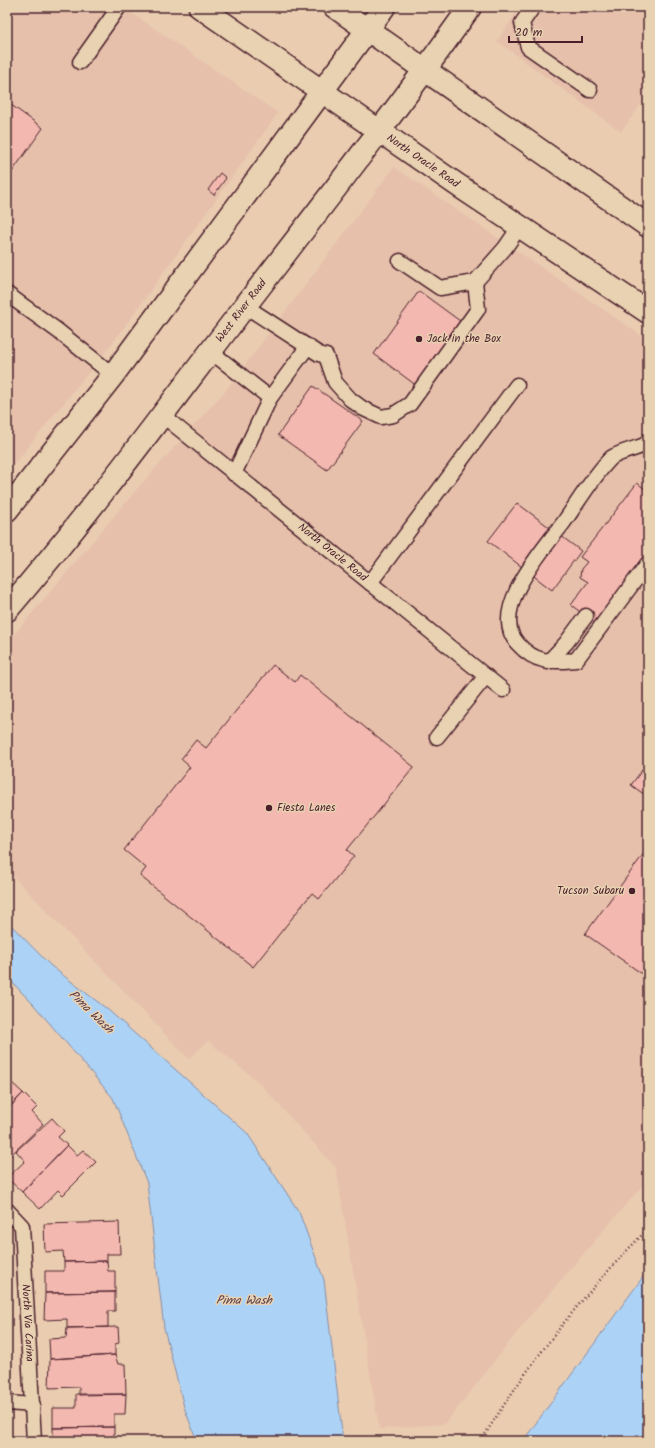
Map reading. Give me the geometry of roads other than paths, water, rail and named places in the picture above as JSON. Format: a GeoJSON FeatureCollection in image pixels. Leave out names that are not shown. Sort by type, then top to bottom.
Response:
{"type":"FeatureCollection","features":[{"type":"Feature","properties":{"kind":"main road","name":"North Oracle Road"},"geometry":{"type":"LineString","coordinates":[[200,7],[379,131],[648,312]]}},
{"type":"Feature","properties":{"kind":"main road"},"geometry":{"type":"LineString","coordinates":[[335,7],[648,226]]}},
{"type":"Feature","properties":{"kind":"main road"},"geometry":{"type":"LineString","coordinates":[[7,510],[113,375],[287,142],[322,91],[384,7]]}},
{"type":"Feature","properties":{"kind":"main road","name":"West River Road"},"geometry":{"type":"LineString","coordinates":[[7,610],[43,568],[162,415],[379,131],[470,7]]}},
{"type":"Feature","properties":{"kind":"lane"},"geometry":{"type":"LineString","coordinates":[[80,62],[120,7]]}},
{"type":"Feature","properties":{"kind":"lane"},"geometry":{"type":"LineString","coordinates":[[533,7],[522,23],[528,47],[590,90]]}},
{"type":"Feature","properties":{"kind":"lane"},"geometry":{"type":"LineString","coordinates":[[400,261],[440,288],[475,282],[505,248],[520,226]]}},
{"type":"Feature","properties":{"kind":"lane"},"geometry":{"type":"LineString","coordinates":[[245,306],[326,356],[335,382],[350,399],[362,408],[381,417],[393,415],[410,404],[478,309],[475,282]]}},
{"type":"Feature","properties":{"kind":"lane"},"geometry":{"type":"LineString","coordinates":[[7,294],[58,331],[113,375]]}},
{"type":"Feature","properties":{"kind":"lane"},"geometry":{"type":"LineString","coordinates":[[234,474],[270,398],[308,346]]}},
{"type":"Feature","properties":{"kind":"lane"},"geometry":{"type":"LineString","coordinates":[[210,351],[270,398]]}},
{"type":"Feature","properties":{"kind":"lane"},"geometry":{"type":"LineString","coordinates":[[370,583],[517,385]]}},
{"type":"Feature","properties":{"kind":"lane","name":"North Oracle Road"},"geometry":{"type":"LineString","coordinates":[[162,415],[503,690]]}},
{"type":"Feature","properties":{"kind":"lane"},"geometry":{"type":"LineString","coordinates":[[648,441],[645,445],[612,457],[523,577],[509,613],[509,626],[514,640],[522,649],[534,658],[548,662],[576,660],[648,563]]}},
{"type":"Feature","properties":{"kind":"lane"},"geometry":{"type":"LineString","coordinates":[[548,662],[566,643],[586,616]]}},
{"type":"Feature","properties":{"kind":"lane"},"geometry":{"type":"LineString","coordinates":[[437,737],[486,676]]}},
{"type":"Feature","properties":{"kind":"lane","name":"North Via Carina"},"geometry":{"type":"LineString","coordinates":[[7,1210],[22,1226],[34,1441]]}},
{"type":"Feature","properties":{"kind":"lane"},"geometry":{"type":"LineString","coordinates":[[7,1403],[33,1406]]}},
{"type":"Feature","properties":{"kind":"water","name":"Pima Wash"},"geometry":{"type":"Polygon","coordinates":[[[7,921],[51,966],[107,1009],[247,1133],[299,1212],[324,1280],[343,1441],[197,1441],[184,1407],[164,1328],[147,1183],[113,1098],[34,1005],[7,977],[7,921]]]}},
{"type":"Feature","properties":{"kind":"water"},"geometry":{"type":"Polygon","coordinates":[[[648,1270],[648,1441],[523,1441],[648,1270]]]}},
{"type":"Feature","properties":{"kind":"place","name":"Jack in the Box"},"geometry":{"type":"Point","coordinates":[419,339]}},
{"type":"Feature","properties":{"kind":"place","name":"Fiesta Lanes"},"geometry":{"type":"Point","coordinates":[269,808]}},
{"type":"Feature","properties":{"kind":"place","name":"Tucson Subaru"},"geometry":{"type":"Point","coordinates":[632,891]}}]}
